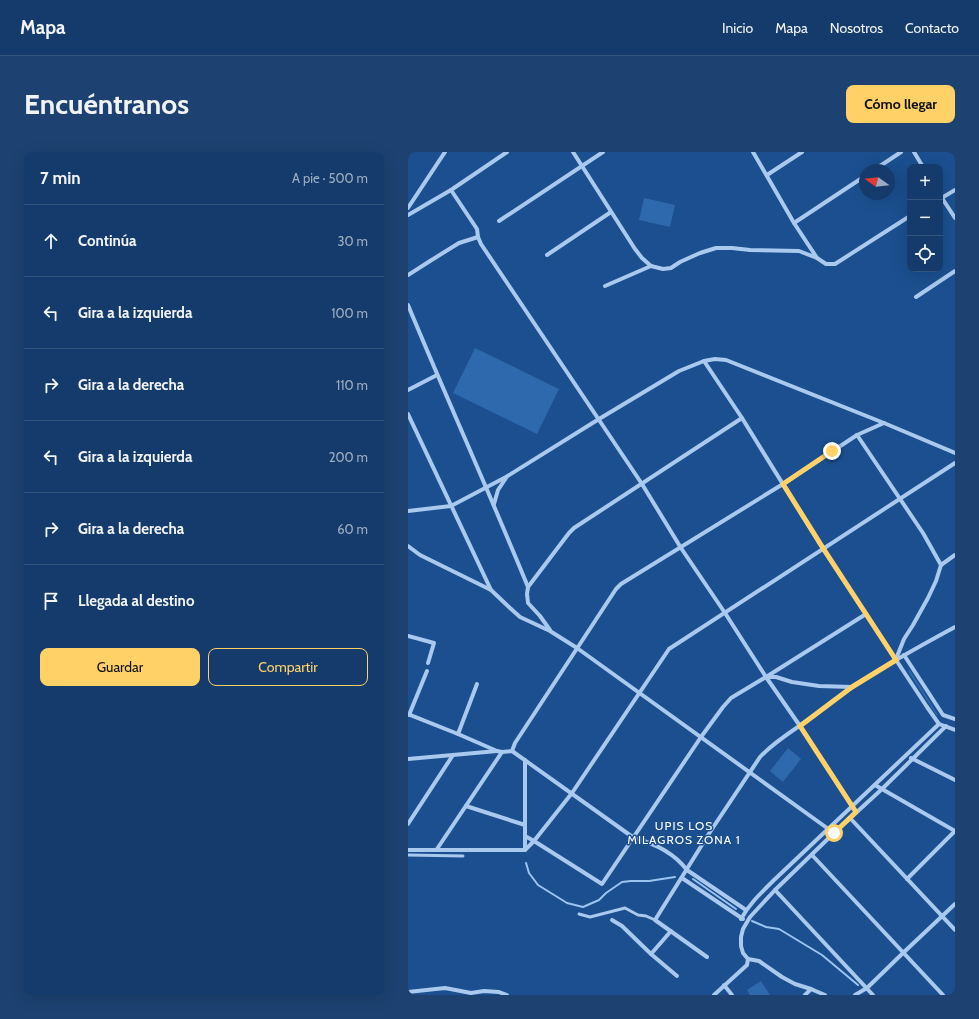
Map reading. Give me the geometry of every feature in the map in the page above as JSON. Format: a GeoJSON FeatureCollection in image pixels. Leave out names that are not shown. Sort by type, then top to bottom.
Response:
{"type":"FeatureCollection","features":[{"type":"Feature","properties":{"kind":"street"},"geometry":{"type":"LineString","coordinates":[[408,208],[445,152]]}},
{"type":"Feature","properties":{"kind":"street"},"geometry":{"type":"LineString","coordinates":[[408,215],[451,190],[507,152]]}},
{"type":"Feature","properties":{"kind":"street"},"geometry":{"type":"LineString","coordinates":[[573,152],[635,249],[651,266],[663,269],[671,268],[700,253],[716,248],[799,251],[817,258],[826,264],[835,264],[907,218]]}},
{"type":"Feature","properties":{"kind":"street"},"geometry":{"type":"LineString","coordinates":[[499,221],[603,152]]}},
{"type":"Feature","properties":{"kind":"street"},"geometry":{"type":"LineString","coordinates":[[753,152],[794,223],[817,258]]}},
{"type":"Feature","properties":{"kind":"street"},"geometry":{"type":"LineString","coordinates":[[767,175],[802,152]]}},
{"type":"Feature","properties":{"kind":"street"},"geometry":{"type":"LineString","coordinates":[[883,164],[901,152]]}},
{"type":"Feature","properties":{"kind":"street"},"geometry":{"type":"LineString","coordinates":[[914,152],[921,164]]}},
{"type":"Feature","properties":{"kind":"street"},"geometry":{"type":"LineString","coordinates":[[794,223],[859,180]]}},
{"type":"Feature","properties":{"kind":"street"},"geometry":{"type":"LineString","coordinates":[[451,190],[477,229],[478,237],[482,244],[642,484],[681,548],[856,812]]}},
{"type":"Feature","properties":{"kind":"street"},"geometry":{"type":"LineString","coordinates":[[943,197],[955,190]]}},
{"type":"Feature","properties":{"kind":"street"},"geometry":{"type":"LineString","coordinates":[[942,200],[955,218]]}},
{"type":"Feature","properties":{"kind":"street"},"geometry":{"type":"LineString","coordinates":[[547,255],[611,212]]}},
{"type":"Feature","properties":{"kind":"street"},"geometry":{"type":"LineString","coordinates":[[408,275],[459,243],[478,237]]}},
{"type":"Feature","properties":{"kind":"street"},"geometry":{"type":"LineString","coordinates":[[605,286],[651,266]]}},
{"type":"Feature","properties":{"kind":"street"},"geometry":{"type":"LineString","coordinates":[[916,298],[955,271]]}},
{"type":"Feature","properties":{"kind":"street"},"geometry":{"type":"LineString","coordinates":[[408,305],[528,587]]}},
{"type":"Feature","properties":{"kind":"street"},"geometry":{"type":"LineString","coordinates":[[408,511],[452,506],[506,477],[679,371],[704,361],[715,359],[726,360],[955,453]]}},
{"type":"Feature","properties":{"kind":"street"},"geometry":{"type":"LineString","coordinates":[[704,361],[742,418],[823,548],[927,707],[939,724],[955,730]]}},
{"type":"Feature","properties":{"kind":"street"},"geometry":{"type":"LineString","coordinates":[[408,390],[437,375]]}},
{"type":"Feature","properties":{"kind":"street"},"geometry":{"type":"LineString","coordinates":[[408,414],[491,590]]}},
{"type":"Feature","properties":{"kind":"street"},"geometry":{"type":"LineString","coordinates":[[550,631],[540,616],[528,603],[528,587],[570,533],[581,524],[742,418]]}},
{"type":"Feature","properties":{"kind":"street"},"geometry":{"type":"LineString","coordinates":[[512,751],[515,743],[577,648],[616,589],[621,584],[783,484],[856,435],[884,423]]}},
{"type":"Feature","properties":{"kind":"street"},"geometry":{"type":"LineString","coordinates":[[856,435],[901,499],[941,565]]}},
{"type":"Feature","properties":{"kind":"street"},"geometry":{"type":"LineString","coordinates":[[408,850],[525,850],[534,841],[572,793],[669,650],[955,463]]}},
{"type":"Feature","properties":{"kind":"street"},"geometry":{"type":"LineString","coordinates":[[494,505],[498,490],[506,477]]}},
{"type":"Feature","properties":{"kind":"street"},"geometry":{"type":"LineString","coordinates":[[408,546],[420,555],[491,590],[520,616],[550,631],[577,648],[834,833]]}},
{"type":"Feature","properties":{"kind":"street"},"geometry":{"type":"LineString","coordinates":[[896,660],[904,639],[928,598],[936,581],[941,565],[955,556]]}},
{"type":"Feature","properties":{"kind":"street"},"geometry":{"type":"LineString","coordinates":[[525,836],[602,884],[701,737],[731,698],[866,614]]}},
{"type":"Feature","properties":{"kind":"street"},"geometry":{"type":"LineString","coordinates":[[707,957],[655,920],[710,832],[760,757],[779,739],[800,726],[852,687],[904,655],[955,627]]}},
{"type":"Feature","properties":{"kind":"street"},"geometry":{"type":"LineString","coordinates":[[408,636],[434,643],[428,663]]}},
{"type":"Feature","properties":{"kind":"street"},"geometry":{"type":"LineString","coordinates":[[904,655],[943,715],[955,719]]}},
{"type":"Feature","properties":{"kind":"street"},"geometry":{"type":"LineString","coordinates":[[427,671],[408,714],[500,751]]}},
{"type":"Feature","properties":{"kind":"street"},"geometry":{"type":"LineString","coordinates":[[766,677],[776,677],[792,682],[819,686],[852,687]]}},
{"type":"Feature","properties":{"kind":"street"},"geometry":{"type":"LineString","coordinates":[[458,734],[478,684]]}},
{"type":"Feature","properties":{"kind":"street"},"geometry":{"type":"LineString","coordinates":[[742,919],[746,910],[770,884],[939,724]]}},
{"type":"Feature","properties":{"kind":"street"},"geometry":{"type":"LineString","coordinates":[[825,995],[795,984],[759,961],[748,958],[743,953],[741,946],[741,937],[746,922],[774,890],[882,789],[946,726]]}},
{"type":"Feature","properties":{"kind":"street"},"geometry":{"type":"LineString","coordinates":[[437,849],[500,751]]}},
{"type":"Feature","properties":{"kind":"street"},"geometry":{"type":"LineString","coordinates":[[408,759],[512,751],[634,838],[647,841],[672,855],[681,862],[687,870],[746,910]]}},
{"type":"Feature","properties":{"kind":"street"},"geometry":{"type":"LineString","coordinates":[[907,754],[912,759],[955,780]]}},
{"type":"Feature","properties":{"kind":"street"},"geometry":{"type":"LineString","coordinates":[[408,824],[453,755]]}},
{"type":"Feature","properties":{"kind":"street"},"geometry":{"type":"LineString","coordinates":[[525,760],[525,850]]}},
{"type":"Feature","properties":{"kind":"street"},"geometry":{"type":"LineString","coordinates":[[875,785],[955,831],[907,879]]}},
{"type":"Feature","properties":{"kind":"street"},"geometry":{"type":"LineString","coordinates":[[466,806],[525,825]]}},
{"type":"Feature","properties":{"kind":"street"},"geometry":{"type":"LineString","coordinates":[[850,818],[955,930]]}},
{"type":"Feature","properties":{"kind":"street"},"geometry":{"type":"LineString","coordinates":[[812,855],[902,953],[943,995]]}},
{"type":"Feature","properties":{"kind":"street"},"geometry":{"type":"LineString","coordinates":[[682,878],[746,922]]}},
{"type":"Feature","properties":{"kind":"street"},"geometry":{"type":"LineString","coordinates":[[774,890],[873,995]]}},
{"type":"Feature","properties":{"kind":"street"},"geometry":{"type":"LineString","coordinates":[[855,995],[867,988],[955,904]]}},
{"type":"Feature","properties":{"kind":"street"},"geometry":{"type":"LineString","coordinates":[[612,920],[622,926],[651,954],[677,976]]}},
{"type":"Feature","properties":{"kind":"street"},"geometry":{"type":"LineString","coordinates":[[651,954],[671,931]]}},
{"type":"Feature","properties":{"kind":"street"},"geometry":{"type":"LineString","coordinates":[[714,995],[747,965],[748,958]]}},
{"type":"Feature","properties":{"kind":"street"},"geometry":{"type":"LineString","coordinates":[[724,985],[732,995]]}},
{"type":"Feature","properties":{"kind":"street"},"geometry":{"type":"LineString","coordinates":[[408,992],[445,988],[471,993],[484,991],[499,992],[507,995]]}},
{"type":"Feature","properties":{"kind":"street"},"geometry":{"type":"LineString","coordinates":[[805,995],[811,989]]}},
{"type":"Feature","properties":{"kind":"lane"},"geometry":{"type":"LineString","coordinates":[[408,855],[463,856]]}},
{"type":"Feature","properties":{"kind":"lane"},"geometry":{"type":"LineString","coordinates":[[578,914],[590,917],[625,908],[638,915],[646,916],[655,920]]}},
{"type":"Feature","properties":{"kind":"shaded area"},"geometry":{"type":"Polygon","coordinates":[[[644,198],[675,205],[670,227],[639,220],[644,198]]]}},
{"type":"Feature","properties":{"kind":"shaded area"},"geometry":{"type":"Polygon","coordinates":[[[475,348],[559,389],[537,434],[453,393],[475,348]]]}},
{"type":"Feature","properties":{"kind":"shaded area"},"geometry":{"type":"Polygon","coordinates":[[[910,670],[938,715],[937,716],[908,671],[910,670]]]}},
{"type":"Feature","properties":{"kind":"shaded area"},"geometry":{"type":"Polygon","coordinates":[[[788,748],[801,759],[783,782],[770,771],[788,748]]]}},
{"type":"Feature","properties":{"kind":"shaded area"},"geometry":{"type":"Polygon","coordinates":[[[761,981],[770,995],[750,995],[747,990],[761,981]]]}},
{"type":"Feature","properties":{"kind":"waterway"},"geometry":{"type":"LineString","coordinates":[[526,863],[529,873],[538,885],[567,903],[583,907],[599,900],[622,882],[649,881],[675,877]]}},
{"type":"Feature","properties":{"kind":"waterway"},"geometry":{"type":"LineString","coordinates":[[693,879],[736,909]]}},
{"type":"Feature","properties":{"kind":"waterway"},"geometry":{"type":"LineString","coordinates":[[752,921],[766,927],[779,929],[822,955],[858,985]]}},
{"type":"Feature","properties":{"kind":"district","name":"UPIS LOS MILAGROS ZONA 1"},"geometry":{"type":"Point","coordinates":[684,833]}},
{"type":"Feature","properties":{"kind":"route"},"geometry":{"type":"LineString","coordinates":[[832,451],[783,484],[896,660],[852,687],[800,726],[856,812],[834,833]]}}]}
